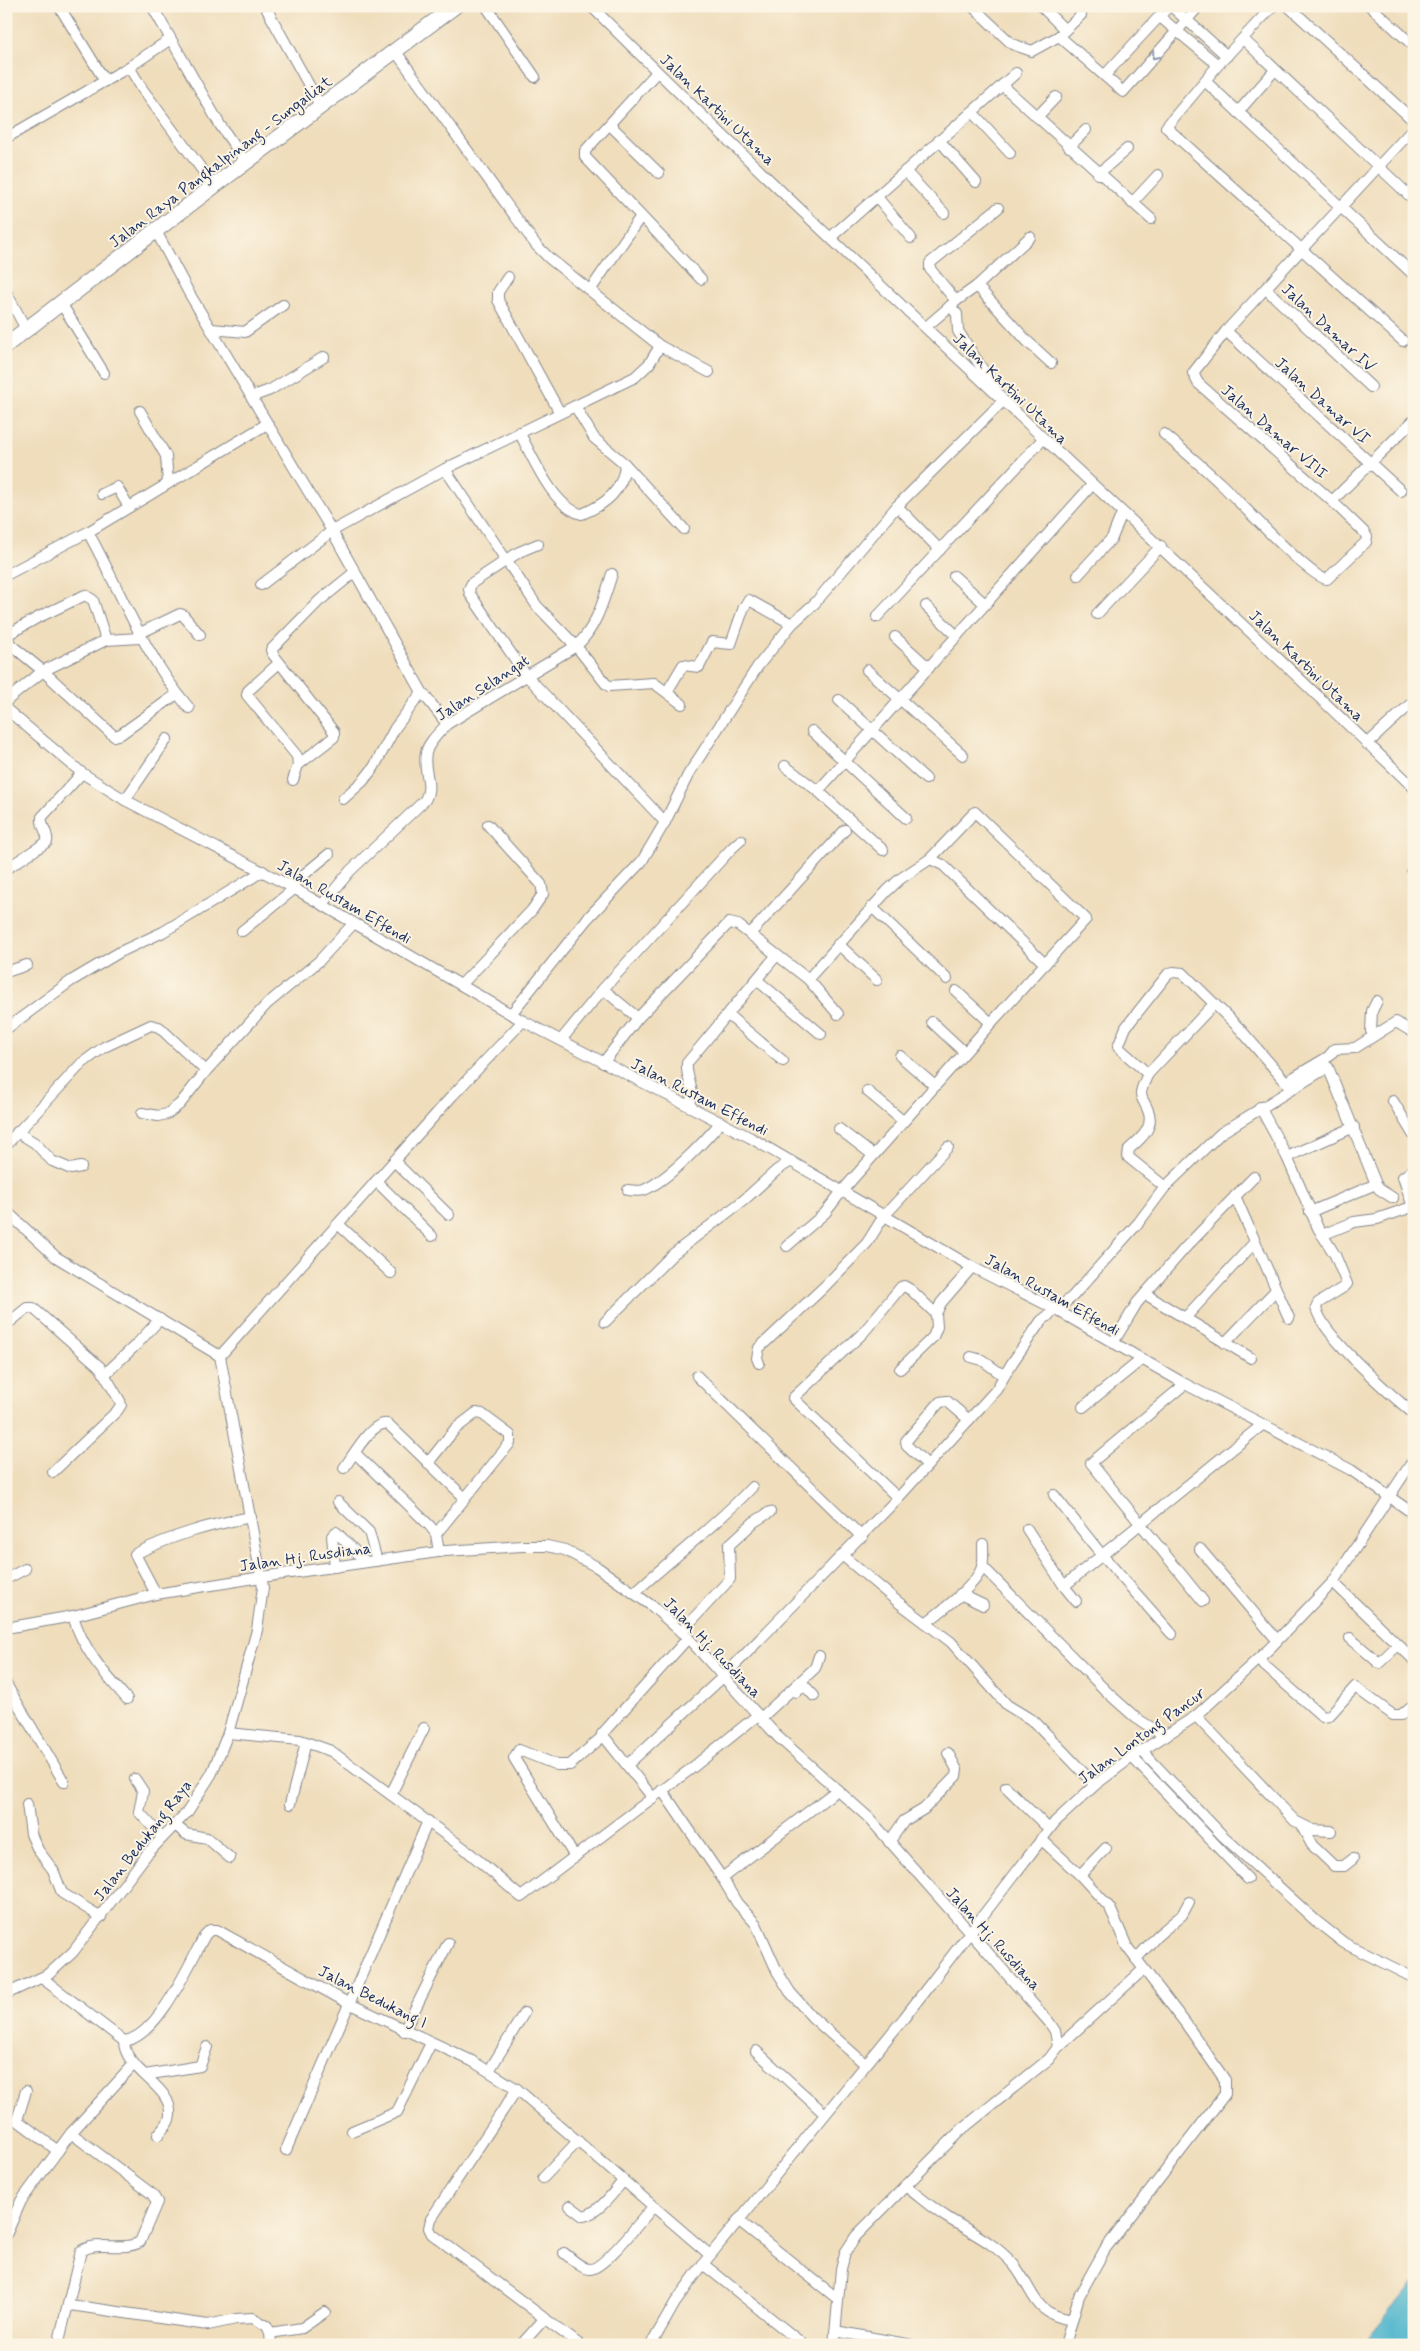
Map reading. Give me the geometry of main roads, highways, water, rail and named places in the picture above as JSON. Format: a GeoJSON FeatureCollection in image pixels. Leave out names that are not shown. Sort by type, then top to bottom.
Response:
{"type":"FeatureCollection","features":[{"type":"Feature","properties":{"kind":"highway","name":"Jalan Raya Pangkalpinang - Sungailiat"},"geometry":{"type":"LineString","coordinates":[[6,345],[214,186],[396,52],[455,6]]}},
{"type":"Feature","properties":{"kind":"water"},"geometry":{"type":"Polygon","coordinates":[[[1414,2282],[1414,2345],[1363,2345],[1414,2282]]]}}]}
